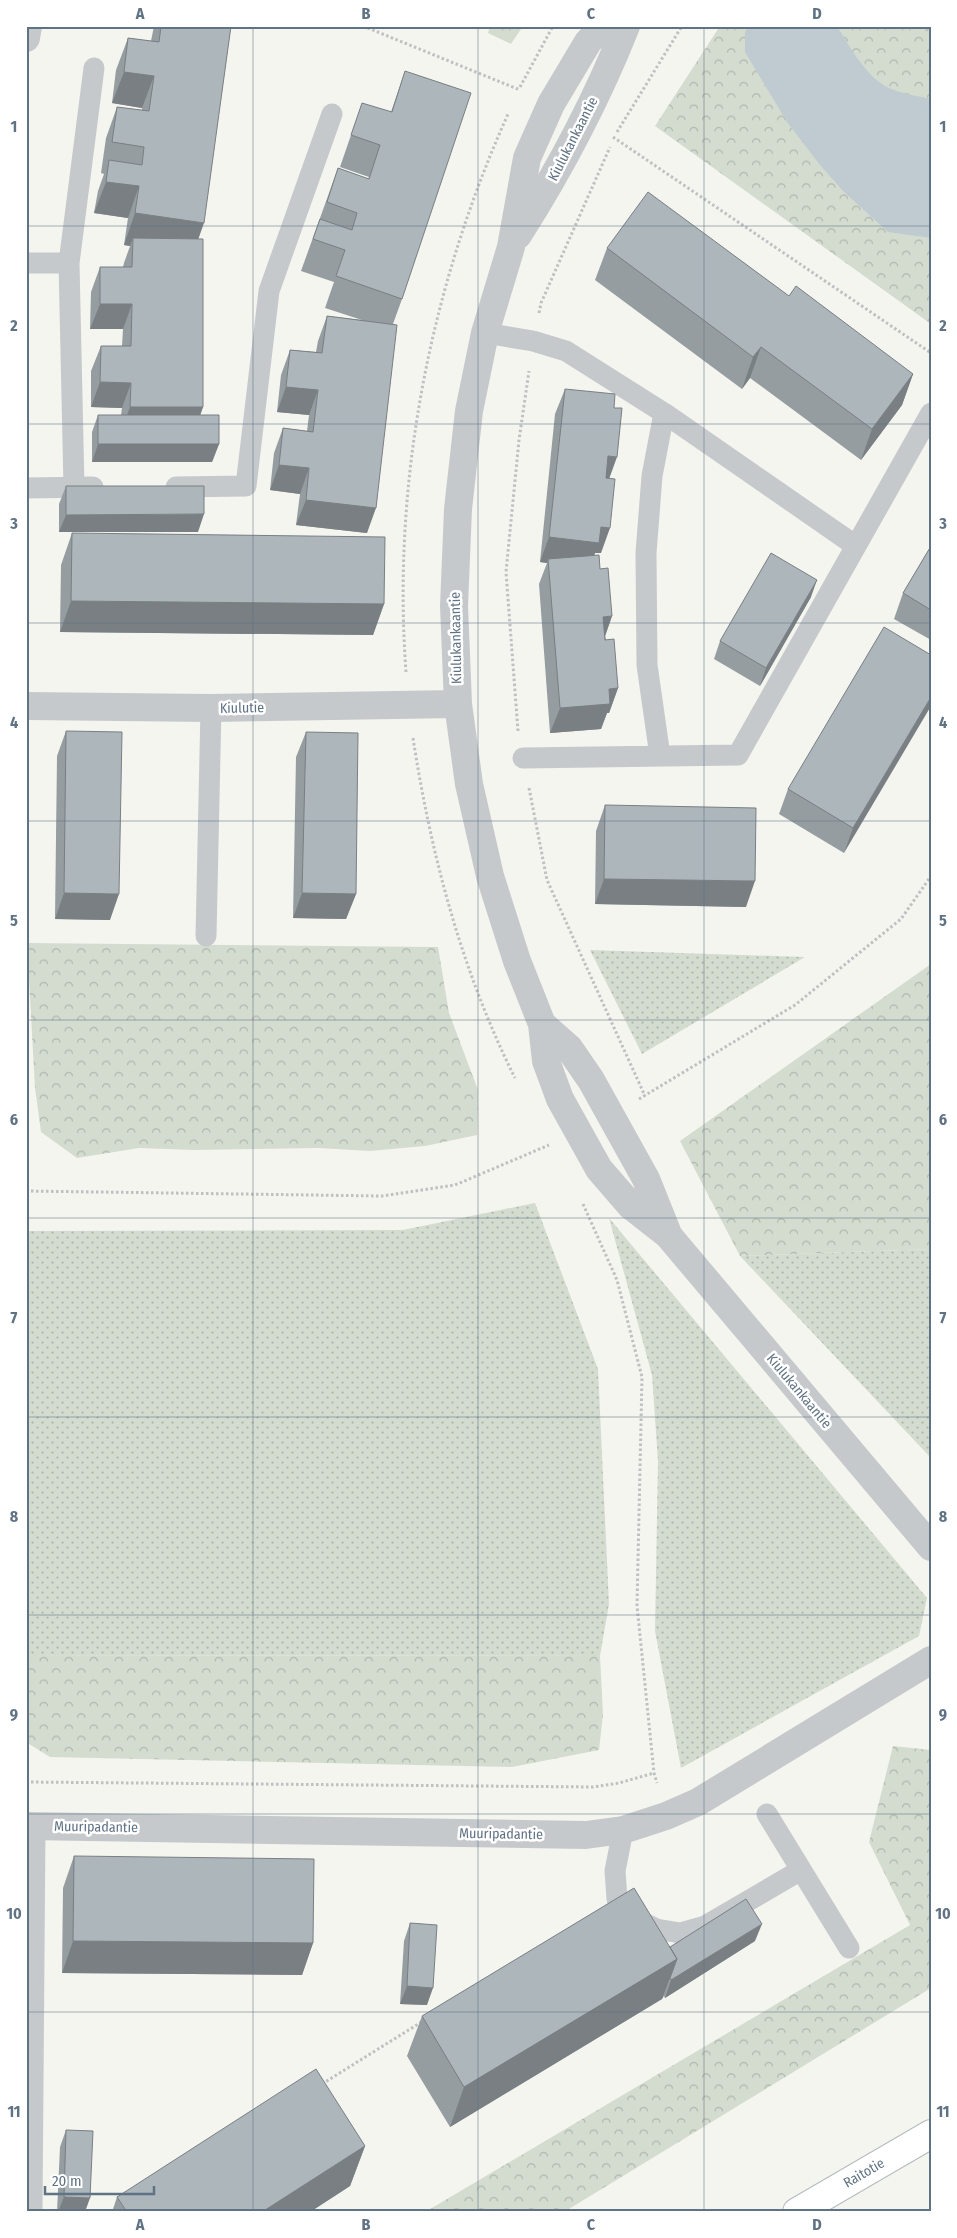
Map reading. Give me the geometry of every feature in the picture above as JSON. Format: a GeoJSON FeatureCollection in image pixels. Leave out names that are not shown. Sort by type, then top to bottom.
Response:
{"type":"FeatureCollection","features":[{"type":"Feature","properties":{"kind":"main road","name":"Raitotie"},"geometry":{"type":"LineString","coordinates":[[797,2212],[931,2134]]}},
{"type":"Feature","properties":{"kind":"street"},"geometry":{"type":"LineString","coordinates":[[26,38],[28,26]]}},
{"type":"Feature","properties":{"kind":"street","name":"Kiulukankaantie"},"geometry":{"type":"LineString","coordinates":[[603,26],[588,42],[551,104],[527,158],[511,247],[485,332],[469,411],[458,509],[454,606],[458,704],[469,784],[490,876],[517,961],[542,1024],[546,1061],[560,1099],[599,1169],[631,1206],[668,1235],[931,1546]]}},
{"type":"Feature","properties":{"kind":"street","name":"Kiulukankaantie"},"geometry":{"type":"LineString","coordinates":[[511,247],[555,178],[612,62],[626,26]]}},
{"type":"Feature","properties":{"kind":"street","name":"Kiulutie"},"geometry":{"type":"LineString","coordinates":[[26,706],[211,708],[458,704]]}},
{"type":"Feature","properties":{"kind":"street","name":"Kiulukankaantie"},"geometry":{"type":"LineString","coordinates":[[542,1024],[569,1048],[591,1080],[646,1179],[668,1235]]}},
{"type":"Feature","properties":{"kind":"street","name":"Muuripadantie"},"geometry":{"type":"LineString","coordinates":[[31,1826],[586,1835],[623,1830],[666,1816],[698,1802],[931,1660]]}},
{"type":"Feature","properties":{"kind":"lane"},"geometry":{"type":"LineString","coordinates":[[74,487],[69,262],[94,68]]}},
{"type":"Feature","properties":{"kind":"lane"},"geometry":{"type":"LineString","coordinates":[[160,487],[246,486],[269,291],[332,114]]}},
{"type":"Feature","properties":{"kind":"lane"},"geometry":{"type":"LineString","coordinates":[[26,262],[69,262]]}},
{"type":"Feature","properties":{"kind":"lane"},"geometry":{"type":"LineString","coordinates":[[485,332],[533,341],[566,351],[664,413],[856,546]]}},
{"type":"Feature","properties":{"kind":"lane"},"geometry":{"type":"LineString","coordinates":[[660,756],[647,665],[646,553],[652,476],[664,413]]}},
{"type":"Feature","properties":{"kind":"lane"},"geometry":{"type":"LineString","coordinates":[[524,758],[738,755],[931,413]]}},
{"type":"Feature","properties":{"kind":"lane"},"geometry":{"type":"LineString","coordinates":[[26,488],[112,487]]}},
{"type":"Feature","properties":{"kind":"lane"},"geometry":{"type":"LineString","coordinates":[[206,936],[211,708]]}},
{"type":"Feature","properties":{"kind":"lane"},"geometry":{"type":"LineString","coordinates":[[767,1814],[849,1948]]}},
{"type":"Feature","properties":{"kind":"lane"},"geometry":{"type":"LineString","coordinates":[[31,1826],[32,2212]]}},
{"type":"Feature","properties":{"kind":"lane"},"geometry":{"type":"LineString","coordinates":[[623,1830],[615,1871],[617,1899],[634,1918],[656,1929],[680,1933],[705,1926],[801,1870]]}},
{"type":"Feature","properties":{"kind":"path"},"geometry":{"type":"LineString","coordinates":[[363,26],[519,89],[551,104]]}},
{"type":"Feature","properties":{"kind":"path"},"geometry":{"type":"LineString","coordinates":[[645,1096],[547,880],[516,722],[506,572],[519,440],[533,341],[541,303],[614,137],[682,26]]}},
{"type":"Feature","properties":{"kind":"path"},"geometry":{"type":"LineString","coordinates":[[922,26],[931,33]]}},
{"type":"Feature","properties":{"kind":"path"},"geometry":{"type":"LineString","coordinates":[[583,120],[614,137],[931,354]]}},
{"type":"Feature","properties":{"kind":"path"},"geometry":{"type":"LineString","coordinates":[[609,1113],[645,1096],[796,1005],[901,919],[931,876]]}},
{"type":"Feature","properties":{"kind":"path"},"geometry":{"type":"LineString","coordinates":[[26,1191],[382,1196],[455,1185],[548,1146],[577,1130]]}},
{"type":"Feature","properties":{"kind":"path"},"geometry":{"type":"LineString","coordinates":[[26,1782],[593,1787],[619,1783],[654,1773]]}},
{"type":"Feature","properties":{"kind":"path"},"geometry":{"type":"LineString","coordinates":[[321,2085],[431,2016]]}},
{"type":"Feature","properties":{"kind":"green space"},"geometry":{"type":"Polygon","coordinates":[[[490,26],[523,26],[511,44],[488,33],[490,26]]]}},
{"type":"Feature","properties":{"kind":"green space"},"geometry":{"type":"Polygon","coordinates":[[[720,26],[931,26],[931,324],[655,126],[720,26]]]}},
{"type":"Feature","properties":{"kind":"green space"},"geometry":{"type":"Polygon","coordinates":[[[27,943],[438,947],[449,1013],[478,1090],[477,1135],[425,1146],[370,1151],[319,1148],[194,1150],[139,1148],[77,1158],[41,1132],[35,1088],[27,943]]]}},
{"type":"Feature","properties":{"kind":"green space"},"geometry":{"type":"Polygon","coordinates":[[[590,950],[805,957],[642,1054],[590,950]]]}},
{"type":"Feature","properties":{"kind":"green space"},"geometry":{"type":"Polygon","coordinates":[[[931,964],[931,1249],[740,1256],[680,1141],[931,964]]]}},
{"type":"Feature","properties":{"kind":"green space"},"geometry":{"type":"Polygon","coordinates":[[[535,1203],[598,1369],[609,1604],[600,1656],[26,1655],[26,1231],[403,1230],[535,1203]]]}},
{"type":"Feature","properties":{"kind":"green space"},"geometry":{"type":"Polygon","coordinates":[[[609,1218],[927,1598],[919,1636],[681,1768],[655,1631],[658,1461],[652,1375],[609,1218]]]}},
{"type":"Feature","properties":{"kind":"green space"},"geometry":{"type":"Polygon","coordinates":[[[931,1249],[931,1458],[740,1256],[931,1249]]]}},
{"type":"Feature","properties":{"kind":"green space"},"geometry":{"type":"Polygon","coordinates":[[[26,1655],[600,1656],[603,1714],[599,1750],[512,1767],[50,1757],[26,1742],[26,1655]]]}},
{"type":"Feature","properties":{"kind":"green space"},"geometry":{"type":"Polygon","coordinates":[[[893,1746],[931,1750],[931,1988],[564,2212],[425,2212],[910,1925],[869,1842],[893,1746]]]}},
{"type":"Feature","properties":{"kind":"shaded area"},"geometry":{"type":"Polygon","coordinates":[[[749,26],[837,26],[859,61],[873,77],[889,88],[899,92],[931,99],[931,238],[888,232],[843,191],[820,165],[787,122],[745,52],[745,32],[749,26]]]}},
{"type":"Feature","properties":{"kind":"building"},"geometry":{"type":"Polygon","coordinates":[[[161,26],[231,26],[204,223],[135,213],[139,186],[106,182],[109,160],[142,165],[144,147],[112,142],[117,107],[149,111],[154,76],[124,72],[128,38],[159,42],[161,26]]]}},
{"type":"Feature","properties":{"kind":"building"},"geometry":{"type":"Polygon","coordinates":[[[405,71],[471,93],[402,299],[336,276],[345,250],[313,239],[320,219],[352,230],[357,213],[327,202],[338,168],[369,179],[380,145],[351,135],[362,103],[392,112],[405,71]]]}},
{"type":"Feature","properties":{"kind":"building"},"geometry":{"type":"Polygon","coordinates":[[[648,192],[789,296],[796,286],[913,374],[872,429],[761,347],[753,357],[607,248],[648,192]]]}},
{"type":"Feature","properties":{"kind":"building"},"geometry":{"type":"Polygon","coordinates":[[[133,238],[203,239],[203,407],[130,407],[131,383],[100,382],[101,346],[131,346],[132,304],[100,304],[100,267],[132,267],[133,238]]]}},
{"type":"Feature","properties":{"kind":"building"},"geometry":{"type":"Polygon","coordinates":[[[327,316],[397,325],[376,508],[306,500],[309,468],[279,465],[283,428],[313,432],[318,390],[286,387],[290,350],[322,353],[327,316]]]}},
{"type":"Feature","properties":{"kind":"building"},"geometry":{"type":"Polygon","coordinates":[[[565,389],[615,394],[614,408],[622,408],[617,457],[608,456],[606,478],[615,479],[610,528],[601,527],[599,543],[549,537],[565,389]]]}},
{"type":"Feature","properties":{"kind":"building"},"geometry":{"type":"Polygon","coordinates":[[[98,415],[219,415],[219,444],[98,444],[98,415]]]}},
{"type":"Feature","properties":{"kind":"building"},"geometry":{"type":"Polygon","coordinates":[[[66,486],[204,486],[204,514],[66,515],[66,486]]]}},
{"type":"Feature","properties":{"kind":"building"},"geometry":{"type":"Polygon","coordinates":[[[72,533],[385,537],[384,604],[71,601],[72,533]]]}},
{"type":"Feature","properties":{"kind":"building"},"geometry":{"type":"Polygon","coordinates":[[[931,546],[931,610],[903,593],[931,546]]]}},
{"type":"Feature","properties":{"kind":"building"},"geometry":{"type":"Polygon","coordinates":[[[771,553],[817,580],[766,668],[720,641],[771,553]]]}},
{"type":"Feature","properties":{"kind":"building"},"geometry":{"type":"Polygon","coordinates":[[[599,555],[600,569],[608,568],[612,616],[603,617],[605,640],[614,639],[618,688],[609,689],[610,704],[560,708],[548,559],[599,555]]]}},
{"type":"Feature","properties":{"kind":"building"},"geometry":{"type":"Polygon","coordinates":[[[884,627],[931,655],[931,697],[853,828],[788,789],[884,627]]]}},
{"type":"Feature","properties":{"kind":"building"},"geometry":{"type":"Polygon","coordinates":[[[66,731],[122,732],[119,894],[64,893],[66,731]]]}},
{"type":"Feature","properties":{"kind":"building"},"geometry":{"type":"Polygon","coordinates":[[[306,732],[358,733],[356,894],[302,893],[306,732]]]}},
{"type":"Feature","properties":{"kind":"building"},"geometry":{"type":"Polygon","coordinates":[[[605,805],[756,808],[755,881],[604,879],[605,805]]]}},
{"type":"Feature","properties":{"kind":"building"},"geometry":{"type":"Polygon","coordinates":[[[74,1856],[314,1859],[313,1943],[73,1941],[74,1856]]]}},
{"type":"Feature","properties":{"kind":"building"},"geometry":{"type":"Polygon","coordinates":[[[634,1888],[677,1959],[464,2087],[422,2016],[634,1888]]]}},
{"type":"Feature","properties":{"kind":"building"},"geometry":{"type":"Polygon","coordinates":[[[746,1899],[762,1924],[671,1980],[670,1978],[677,1959],[670,1947],[746,1899]]]}},
{"type":"Feature","properties":{"kind":"building"},"geometry":{"type":"Polygon","coordinates":[[[410,1923],[437,1925],[433,1988],[407,1986],[410,1923]]]}},
{"type":"Feature","properties":{"kind":"building"},"geometry":{"type":"Polygon","coordinates":[[[316,2069],[365,2146],[262,2212],[127,2212],[117,2197],[316,2069]]]}},
{"type":"Feature","properties":{"kind":"building"},"geometry":{"type":"Polygon","coordinates":[[[66,2130],[93,2131],[90,2198],[64,2197],[66,2130]]]}}]}
